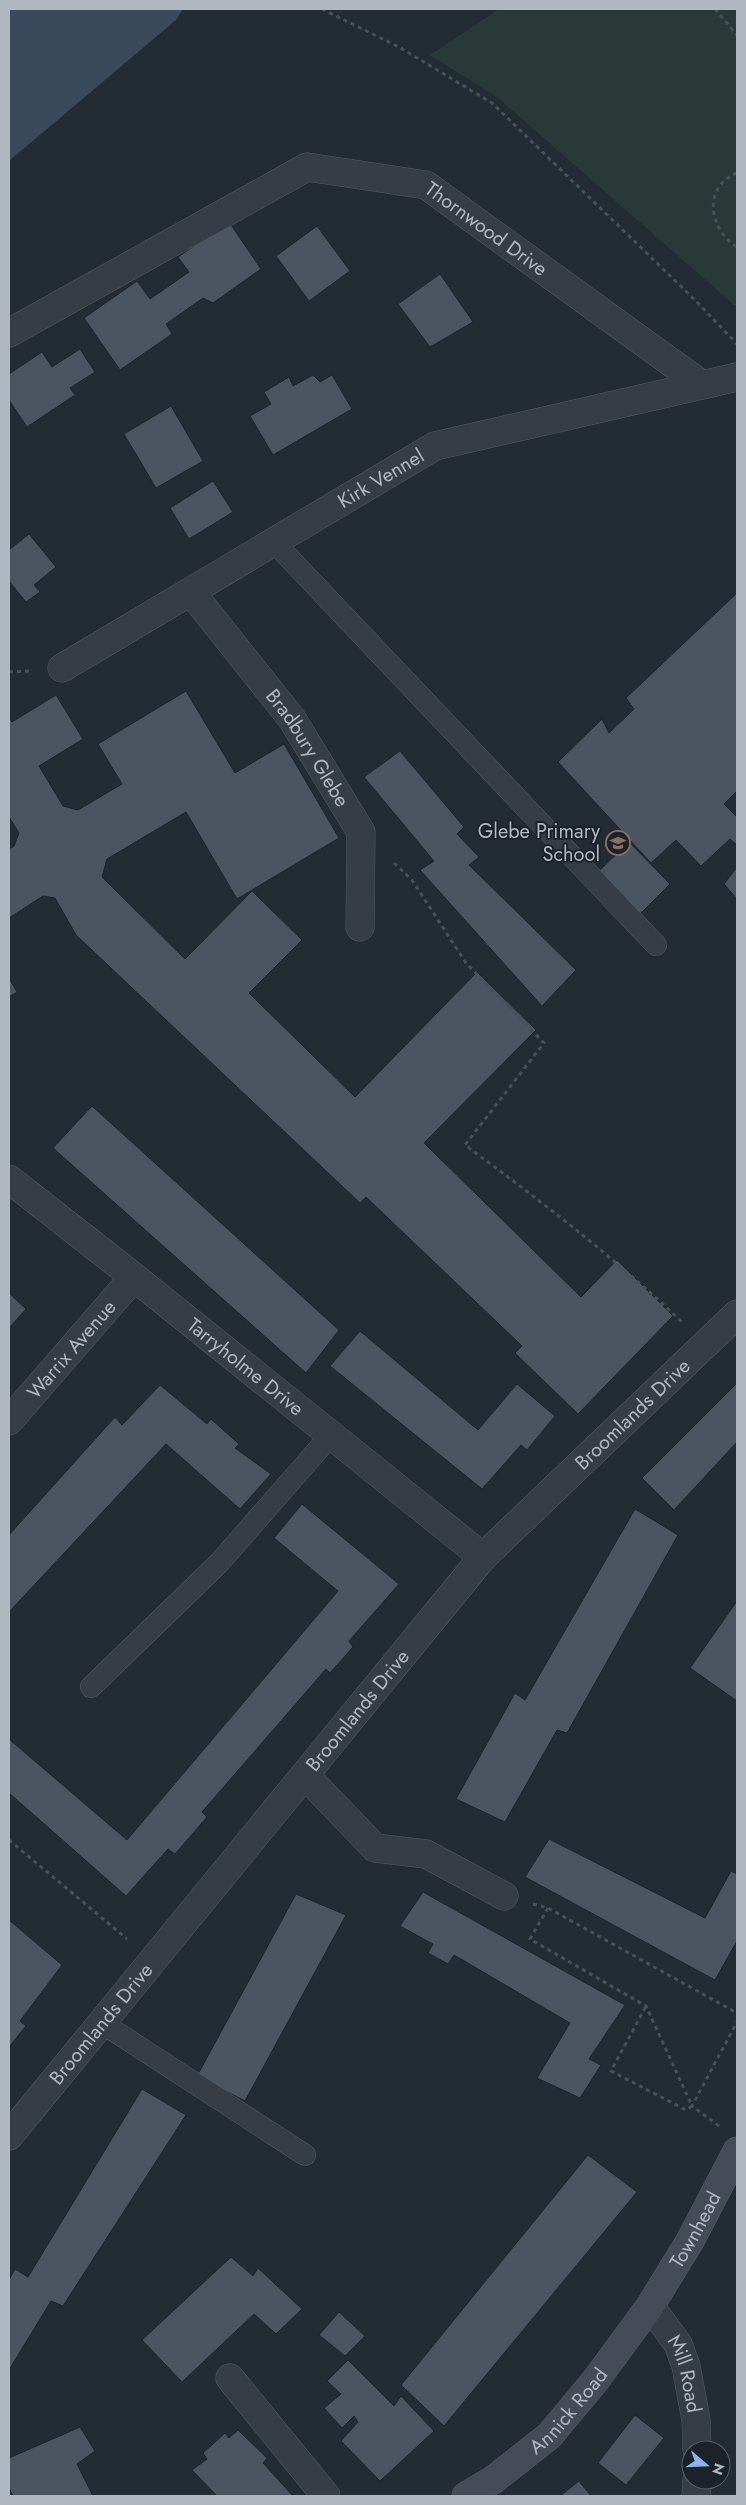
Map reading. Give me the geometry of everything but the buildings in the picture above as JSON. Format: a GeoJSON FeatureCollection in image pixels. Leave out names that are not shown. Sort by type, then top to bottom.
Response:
{"type":"FeatureCollection","features":[{"type":"Feature","properties":{"kind":"main road","name":"Townhead"},"geometry":{"type":"LineString","coordinates":[[650,2306],[690,2241],[737,2151]]}},
{"type":"Feature","properties":{"kind":"main road","name":"Annick Road"},"geometry":{"type":"LineString","coordinates":[[466,2496],[493,2480],[549,2436],[595,2381],[650,2306]]}},
{"type":"Feature","properties":{"kind":"street","name":"Thornwood Drive"},"geometry":{"type":"LineString","coordinates":[[9,333],[307,167],[426,185],[701,384]]}},
{"type":"Feature","properties":{"kind":"street","name":"Kirk Vennel"},"geometry":{"type":"LineString","coordinates":[[62,668],[435,446],[701,384],[737,378]]}},
{"type":"Feature","properties":{"kind":"street","name":"Bradbury Glebe"},"geometry":{"type":"LineString","coordinates":[[191,592],[292,719],[361,832]]}},
{"type":"Feature","properties":{"kind":"street"},"geometry":{"type":"LineString","coordinates":[[360,927],[361,832]]}},
{"type":"Feature","properties":{"kind":"street","name":"Tarryholme Drive"},"geometry":{"type":"LineString","coordinates":[[9,1179],[483,1557]]}},
{"type":"Feature","properties":{"kind":"street","name":"Warrix Avenue"},"geometry":{"type":"LineString","coordinates":[[9,1421],[134,1277]]}},
{"type":"Feature","properties":{"kind":"street","name":"Broomlands Drive"},"geometry":{"type":"LineString","coordinates":[[9,2136],[483,1557],[737,1314]]}},
{"type":"Feature","properties":{"kind":"street"},"geometry":{"type":"LineString","coordinates":[[305,1775],[375,1848],[426,1854],[504,1896]]}},
{"type":"Feature","properties":{"kind":"street","name":"Mill Road"},"geometry":{"type":"LineString","coordinates":[[650,2306],[678,2344],[686,2366],[689,2393],[696,2420],[697,2440]]}},
{"type":"Feature","properties":{"kind":"street"},"geometry":{"type":"LineString","coordinates":[[230,2378],[326,2496]]}},
{"type":"Feature","properties":{"kind":"lane"},"geometry":{"type":"LineString","coordinates":[[274,542],[656,945]]}},
{"type":"Feature","properties":{"kind":"lane"},"geometry":{"type":"LineString","coordinates":[[91,1687],[219,1563],[331,1435]]}},
{"type":"Feature","properties":{"kind":"lane"},"geometry":{"type":"LineString","coordinates":[[102,2023],[305,2155]]}},
{"type":"Feature","properties":{"kind":"path"},"geometry":{"type":"LineString","coordinates":[[322,9],[399,47],[492,103],[695,300],[737,345]]}},
{"type":"Feature","properties":{"kind":"path"},"geometry":{"type":"LineString","coordinates":[[715,9],[737,35]]}},
{"type":"Feature","properties":{"kind":"path"},"geometry":{"type":"LineString","coordinates":[[737,173],[723,184],[716,195],[713,207],[714,220],[719,232],[728,242],[737,247]]}},
{"type":"Feature","properties":{"kind":"path"},"geometry":{"type":"LineString","coordinates":[[361,832],[412,880],[466,963],[544,1043],[465,1145],[577,1228],[643,1284],[705,1344]]}},
{"type":"Feature","properties":{"kind":"path"},"geometry":{"type":"LineString","coordinates":[[9,1840],[152,1960]]}},
{"type":"Feature","properties":{"kind":"path"},"geometry":{"type":"LineString","coordinates":[[504,1896],[548,1908],[737,2013]]}},
{"type":"Feature","properties":{"kind":"path"},"geometry":{"type":"LineString","coordinates":[[548,1908],[530,1939],[646,2006],[692,2106],[722,2128]]}},
{"type":"Feature","properties":{"kind":"path"},"geometry":{"type":"LineString","coordinates":[[646,2006],[611,2071],[686,2110],[692,2106],[737,2022]]}},
{"type":"Feature","properties":{"kind":"shaded area"},"geometry":{"type":"Polygon","coordinates":[[[499,9],[737,9],[737,305],[734,305],[498,98],[430,55],[499,9]]]}},
{"type":"Feature","properties":{"kind":"water"},"geometry":{"type":"Polygon","coordinates":[[[9,9],[183,9],[176,20],[9,161],[9,9]]]}},
{"type":"Feature","properties":{"kind":"place","name":"Glebe Primary School"},"geometry":{"type":"Point","coordinates":[618,843]}}]}
